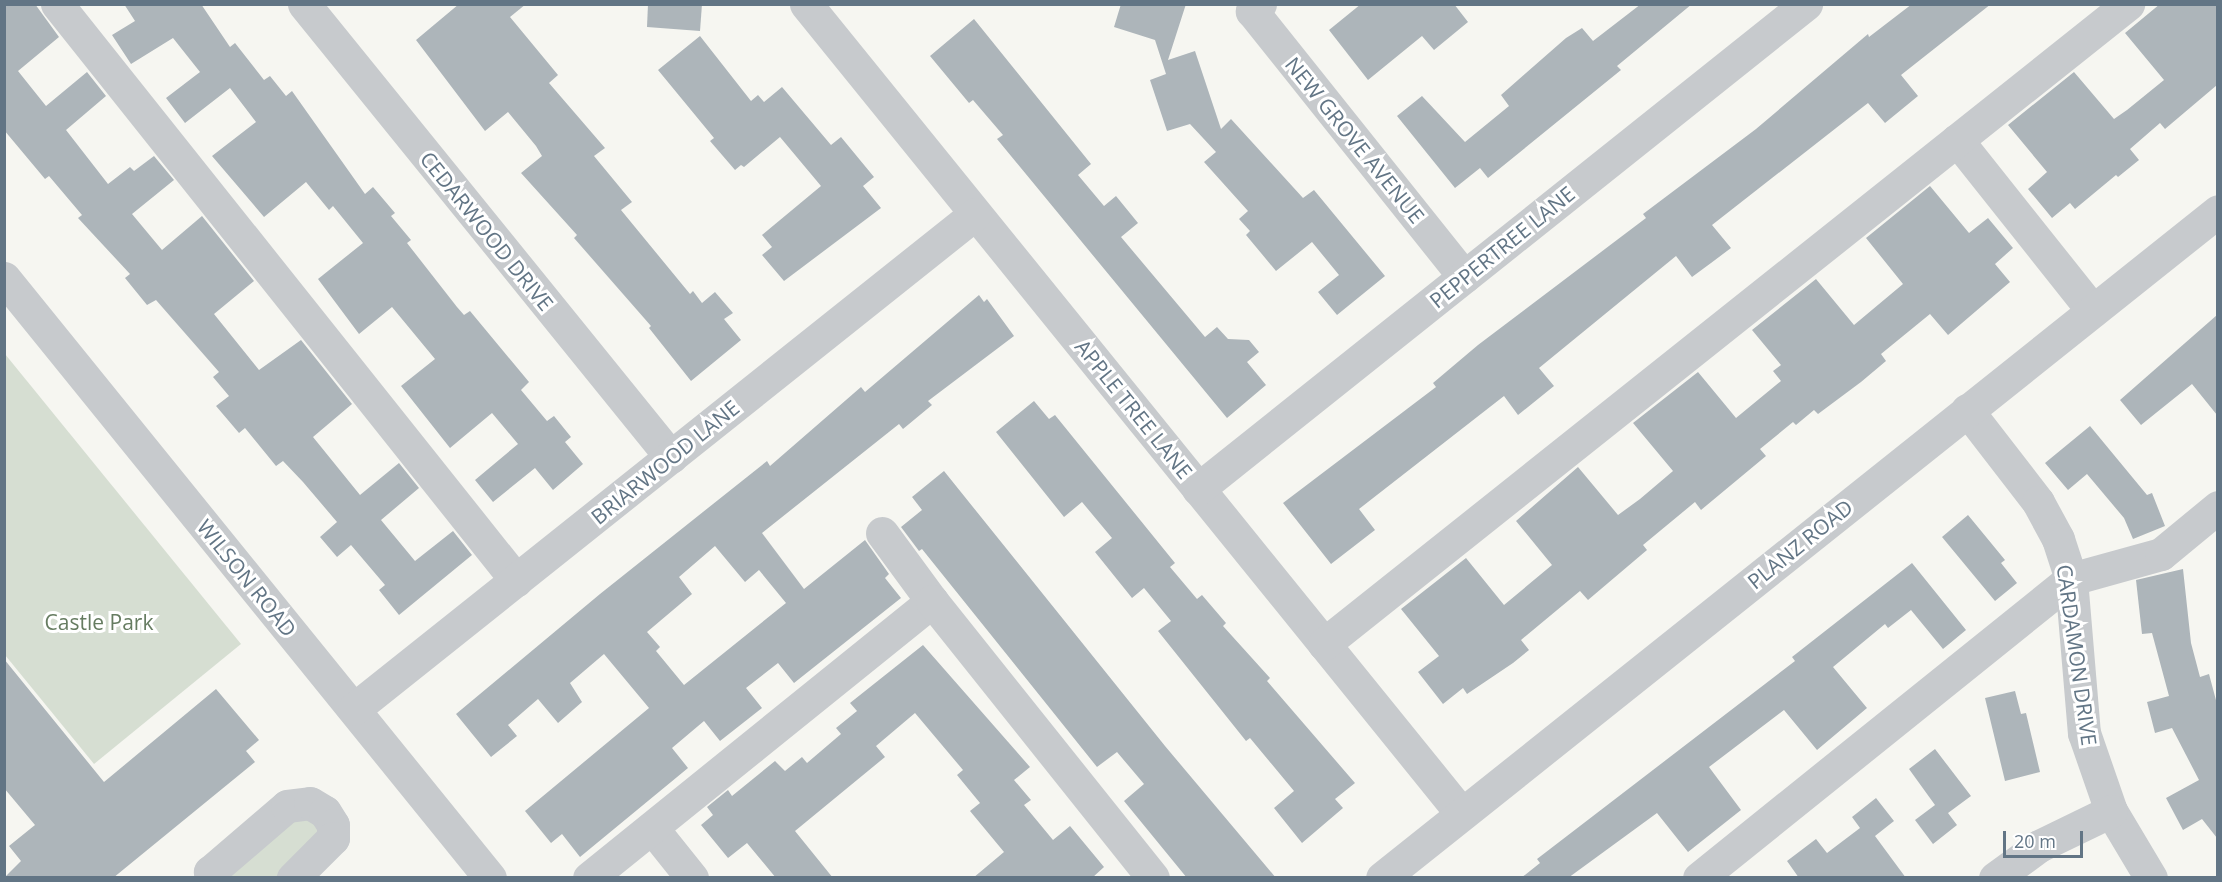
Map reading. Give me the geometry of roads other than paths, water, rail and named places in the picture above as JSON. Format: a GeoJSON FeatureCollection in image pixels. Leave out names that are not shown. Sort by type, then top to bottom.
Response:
{"type":"FeatureCollection","features":[{"type":"Feature","properties":{"kind":"street"},"geometry":{"type":"LineString","coordinates":[[57,4],[516,580]]}},
{"type":"Feature","properties":{"kind":"street","name":"CEDARWOOD DRIVE"},"geometry":{"type":"LineString","coordinates":[[304,4],[671,457]]}},
{"type":"Feature","properties":{"kind":"street","name":"APPLE TREE LANE"},"geometry":{"type":"LineString","coordinates":[[806,4],[1462,814]]}},
{"type":"Feature","properties":{"kind":"street","name":"NEW GROVE AVENUE"},"geometry":{"type":"LineString","coordinates":[[1260,4],[1252,11],[1464,277]]}},
{"type":"Feature","properties":{"kind":"street","name":"PEPPERTREE LANE"},"geometry":{"type":"LineString","coordinates":[[1198,489],[1806,4]]}},
{"type":"Feature","properties":{"kind":"street"},"geometry":{"type":"LineString","coordinates":[[1324,644],[2128,4]]}},
{"type":"Feature","properties":{"kind":"street"},"geometry":{"type":"LineString","coordinates":[[1957,140],[2093,311]]}},
{"type":"Feature","properties":{"kind":"street","name":"PLANZ ROAD"},"geometry":{"type":"LineString","coordinates":[[1382,878],[2217,211]]}},
{"type":"Feature","properties":{"kind":"street","name":"BRIARWOOD LANE"},"geometry":{"type":"LineString","coordinates":[[354,708],[975,214]]}},
{"type":"Feature","properties":{"kind":"street","name":"WILSON ROAD"},"geometry":{"type":"LineString","coordinates":[[4,278],[490,878]]}},
{"type":"Feature","properties":{"kind":"street","name":"CARDAMON DRIVE"},"geometry":{"type":"LineString","coordinates":[[1967,410],[2038,501],[2058,539],[2071,579],[2084,733],[2110,811],[2151,878]]}},
{"type":"Feature","properties":{"kind":"street"},"geometry":{"type":"LineString","coordinates":[[1699,878],[2071,579],[2161,554],[2217,507]]}},
{"type":"Feature","properties":{"kind":"street"},"geometry":{"type":"LineString","coordinates":[[882,533],[1139,873]]}},
{"type":"Feature","properties":{"kind":"street"},"geometry":{"type":"LineString","coordinates":[[589,878],[932,601]]}},
{"type":"Feature","properties":{"kind":"street"},"geometry":{"type":"LineString","coordinates":[[213,878],[210,872],[287,806],[310,803],[325,812],[333,825],[333,838],[293,878]]}},
{"type":"Feature","properties":{"kind":"street"},"geometry":{"type":"LineString","coordinates":[[1995,878],[2039,846],[2110,811]]}},
{"type":"Feature","properties":{"kind":"street"},"geometry":{"type":"LineString","coordinates":[[652,828],[692,878]]}},
{"type":"Feature","properties":{"kind":"park label","name":"Castle Park"},"geometry":{"type":"Point","coordinates":[99,622]}}]}
